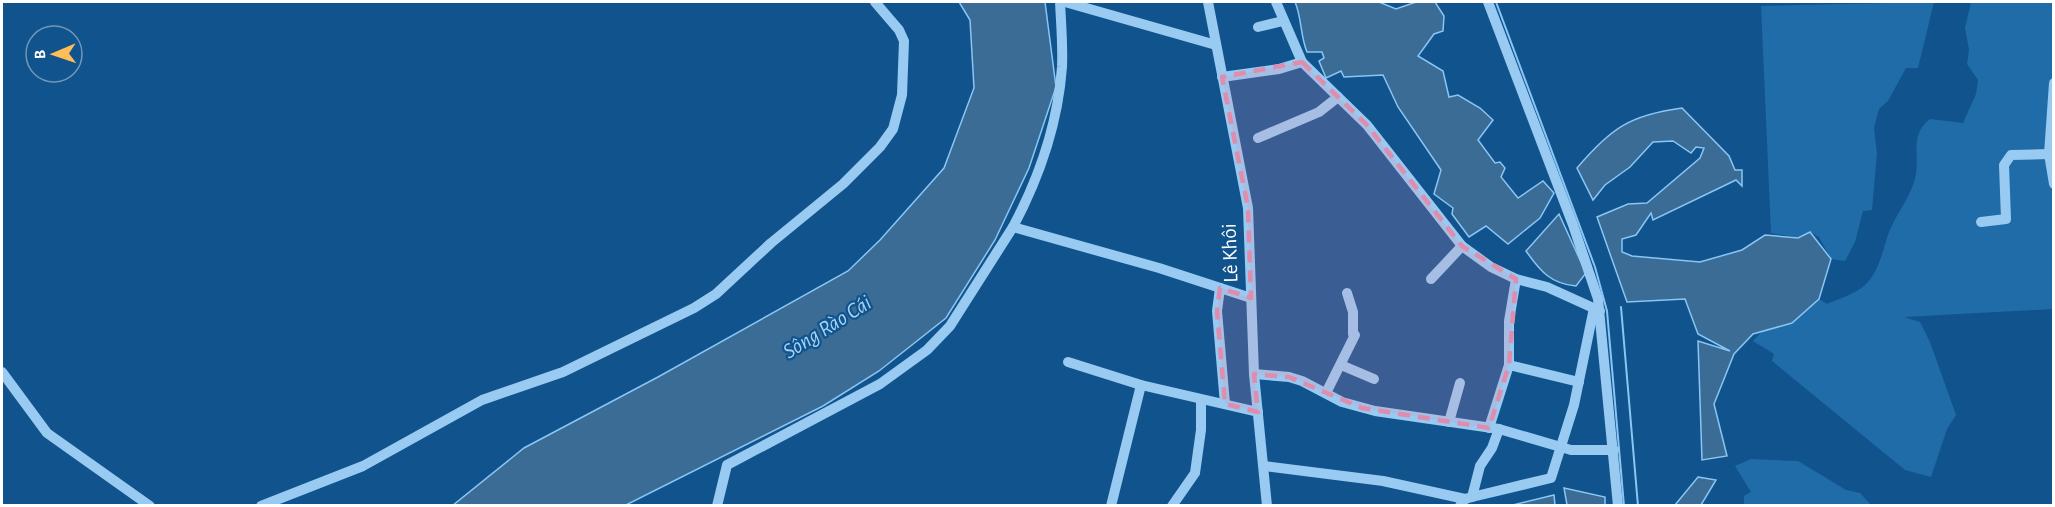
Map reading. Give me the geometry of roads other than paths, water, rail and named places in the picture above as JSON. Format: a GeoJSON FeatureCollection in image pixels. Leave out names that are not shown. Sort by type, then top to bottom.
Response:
{"type":"FeatureCollection","features":[{"type":"Feature","properties":{"kind":"street"},"geometry":{"type":"LineString","coordinates":[[261,506],[363,466],[482,400],[563,372],[694,308],[716,294],[771,243],[843,183],[880,147],[893,129],[902,96],[904,41],[899,30],[874,2]]}},
{"type":"Feature","properties":{"kind":"street"},"geometry":{"type":"LineString","coordinates":[[717,506],[727,465],[880,384],[911,363],[940,338],[1013,227],[1038,176],[1058,94],[1062,66],[1060,2]]}},
{"type":"Feature","properties":{"kind":"street"},"geometry":{"type":"LineString","coordinates":[[1065,2],[1216,45]]}},
{"type":"Feature","properties":{"kind":"street","name":"Lê Khôi"},"geometry":{"type":"LineString","coordinates":[[1208,2],[1248,208],[1254,374],[1267,506]]}},
{"type":"Feature","properties":{"kind":"street"},"geometry":{"type":"LineString","coordinates":[[1276,2],[1302,62],[1376,136],[1462,246],[1491,267],[1516,279],[1547,287],[1597,310]]}},
{"type":"Feature","properties":{"kind":"street"},"geometry":{"type":"LineString","coordinates":[[1488,2],[1573,225],[1597,310],[1614,450],[1618,506]]}},
{"type":"Feature","properties":{"kind":"street"},"geometry":{"type":"LineString","coordinates":[[1258,27],[1283,21]]}},
{"type":"Feature","properties":{"kind":"street"},"geometry":{"type":"LineString","coordinates":[[1222,77],[1279,69],[1302,62]]}},
{"type":"Feature","properties":{"kind":"street"},"geometry":{"type":"LineString","coordinates":[[2054,82],[2049,154],[2054,183]]}},
{"type":"Feature","properties":{"kind":"street"},"geometry":{"type":"LineString","coordinates":[[1258,138],[1319,112],[1338,97]]}},
{"type":"Feature","properties":{"kind":"street"},"geometry":{"type":"LineString","coordinates":[[1981,222],[2006,219],[2004,165],[2011,155],[2049,154]]}},
{"type":"Feature","properties":{"kind":"street"},"geometry":{"type":"LineString","coordinates":[[1013,227],[1251,298]]}},
{"type":"Feature","properties":{"kind":"street"},"geometry":{"type":"LineString","coordinates":[[1431,279],[1462,246]]}},
{"type":"Feature","properties":{"kind":"street"},"geometry":{"type":"LineString","coordinates":[[1466,500],[1480,466],[1492,448],[1494,428],[1509,364],[1509,321],[1516,279]]}},
{"type":"Feature","properties":{"kind":"street"},"geometry":{"type":"LineString","coordinates":[[1220,288],[1217,311],[1225,404]]}},
{"type":"Feature","properties":{"kind":"street"},"geometry":{"type":"LineString","coordinates":[[1326,393],[1354,334],[1353,312],[1347,293]]}},
{"type":"Feature","properties":{"kind":"street"},"geometry":{"type":"LineString","coordinates":[[1264,466],[1383,481],[1466,500],[1548,480],[1551,478],[1562,448],[1597,310]]}},
{"type":"Feature","properties":{"kind":"street"},"geometry":{"type":"LineString","coordinates":[[1068,362],[1141,385],[1258,412]]}},
{"type":"Feature","properties":{"kind":"street"},"geometry":{"type":"LineString","coordinates":[[1509,364],[1579,382]]}},
{"type":"Feature","properties":{"kind":"street"},"geometry":{"type":"LineString","coordinates":[[1341,365],[1374,379]]}},
{"type":"Feature","properties":{"kind":"street"},"geometry":{"type":"LineString","coordinates":[[2,372],[47,434],[150,506]]}},
{"type":"Feature","properties":{"kind":"street"},"geometry":{"type":"LineString","coordinates":[[1254,374],[1289,377],[1342,402],[1362,408],[1415,419],[1494,428],[1571,450],[1614,450]]}},
{"type":"Feature","properties":{"kind":"street"},"geometry":{"type":"LineString","coordinates":[[1449,422],[1460,383]]}},
{"type":"Feature","properties":{"kind":"street"},"geometry":{"type":"LineString","coordinates":[[1111,506],[1141,385]]}},
{"type":"Feature","properties":{"kind":"street"},"geometry":{"type":"LineString","coordinates":[[1172,506],[1195,473],[1201,430],[1200,400]]}},
{"type":"Feature","properties":{"kind":"water","name":"Sông Rào Cái"},"geometry":{"type":"Polygon","coordinates":[[[959,2],[1045,2],[1056,87],[1029,168],[995,240],[946,318],[879,371],[823,406],[626,505],[452,506],[524,448],[658,377],[848,271],[880,240],[944,168],[974,88],[970,20],[959,2]]]}},
{"type":"Feature","properties":{"kind":"water"},"geometry":{"type":"Polygon","coordinates":[[[1295,2],[1379,2],[1396,9],[1416,2],[1435,2],[1444,16],[1443,31],[1434,34],[1418,56],[1443,71],[1449,97],[1458,95],[1480,108],[1493,120],[1478,140],[1495,163],[1500,162],[1505,168],[1501,177],[1518,198],[1543,181],[1554,193],[1540,218],[1508,244],[1486,226],[1469,237],[1452,214],[1453,208],[1434,194],[1441,170],[1398,107],[1383,75],[1344,77],[1341,71],[1326,78],[1319,61],[1324,58],[1322,52],[1307,52],[1295,2]]]}},
{"type":"Feature","properties":{"kind":"water"},"geometry":{"type":"Polygon","coordinates":[[[1682,108],[1729,156],[1735,170],[1742,170],[1742,186],[1736,180],[1653,220],[1651,213],[1636,235],[1622,239],[1622,252],[1632,256],[1700,262],[1742,250],[1765,235],[1798,238],[1810,232],[1831,259],[1819,299],[1792,323],[1753,334],[1734,354],[1714,404],[1727,456],[1702,460],[1698,341],[1730,351],[1698,334],[1685,299],[1627,302],[1597,217],[1628,204],[1647,203],[1700,158],[1704,148],[1696,147],[1691,153],[1673,141],[1653,142],[1630,167],[1605,185],[1593,200],[1577,168],[1600,143],[1623,126],[1648,115],[1682,108]]]}},
{"type":"Feature","properties":{"kind":"water"},"geometry":{"type":"Polygon","coordinates":[[[1559,214],[1586,273],[1576,286],[1567,285],[1547,275],[1526,251],[1559,214]]]}},
{"type":"Feature","properties":{"kind":"water"},"geometry":{"type":"Polygon","coordinates":[[[1698,477],[1716,480],[1701,505],[1675,505],[1698,477]]]}},
{"type":"Feature","properties":{"kind":"water"},"geometry":{"type":"Polygon","coordinates":[[[1564,488],[1605,497],[1605,505],[1567,505],[1564,488]]]}},
{"type":"Feature","properties":{"kind":"water"},"geometry":{"type":"Polygon","coordinates":[[[1554,495],[1555,505],[1513,505],[1554,495]]]}},
{"type":"Feature","properties":{"kind":"waterway"},"geometry":{"type":"LineString","coordinates":[[1496,2],[1595,267],[1607,311],[1624,506]]}},
{"type":"Feature","properties":{"kind":"waterway"},"geometry":{"type":"LineString","coordinates":[[1621,307],[1638,506]]}}]}
